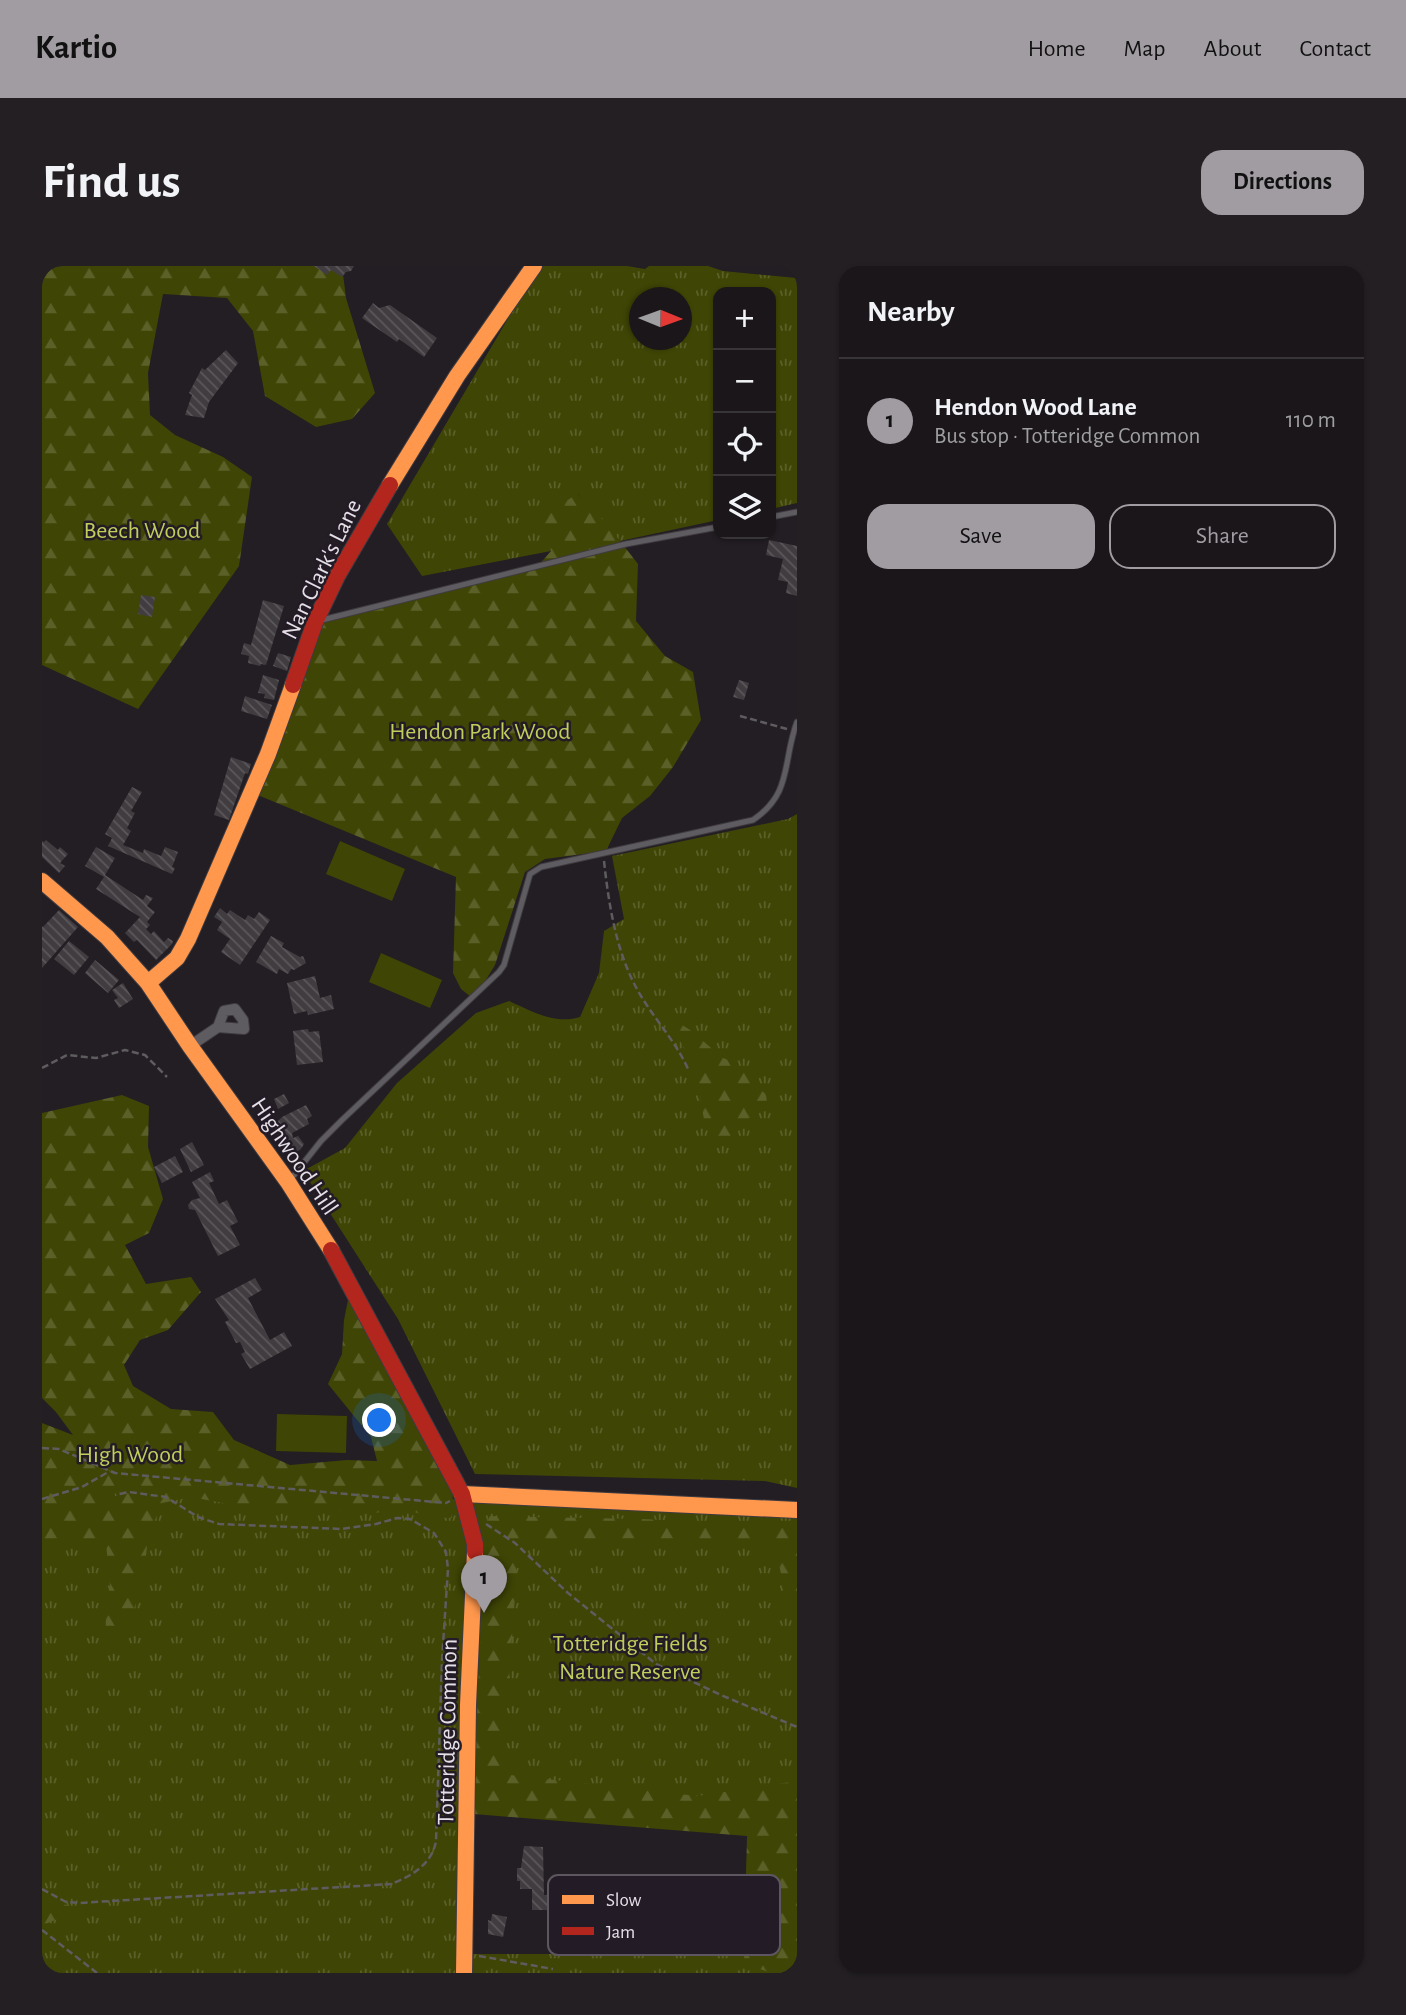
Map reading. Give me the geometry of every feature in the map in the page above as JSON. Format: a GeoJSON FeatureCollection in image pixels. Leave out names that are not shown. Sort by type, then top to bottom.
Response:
{"type":"FeatureCollection","features":[{"type":"Feature","properties":{"kind":"main road","name":"Nan Clark's Lane"},"geometry":{"type":"LineString","coordinates":[[148,984],[177,958],[188,939],[268,754],[315,622],[371,515],[457,376],[534,266]]}},
{"type":"Feature","properties":{"kind":"main road","name":"Highwood Hill"},"geometry":{"type":"LineString","coordinates":[[42,881],[107,937],[148,984],[288,1182],[342,1267],[464,1501]]}},
{"type":"Feature","properties":{"kind":"main road"},"geometry":{"type":"LineString","coordinates":[[464,1501],[797,1510]]}},
{"type":"Feature","properties":{"kind":"main road","name":"Totteridge Common"},"geometry":{"type":"LineString","coordinates":[[464,1501],[475,1544],[468,1705],[468,1954],[464,1973]]}},
{"type":"Feature","properties":{"kind":"street"},"geometry":{"type":"LineString","coordinates":[[190,1046],[218,1027]]}},
{"type":"Feature","properties":{"kind":"lane"},"geometry":{"type":"LineString","coordinates":[[776,516],[797,512]]}},
{"type":"Feature","properties":{"kind":"lane"},"geometry":{"type":"LineString","coordinates":[[315,622],[626,544],[713,528]]}},
{"type":"Feature","properties":{"kind":"lane"},"geometry":{"type":"LineString","coordinates":[[288,1182],[342,1120],[499,972],[504,965],[530,874],[541,867],[753,820],[776,800],[782,788],[797,722]]}},
{"type":"Feature","properties":{"kind":"path"},"geometry":{"type":"LineString","coordinates":[[740,716],[794,731]]}},
{"type":"Feature","properties":{"kind":"path"},"geometry":{"type":"LineString","coordinates":[[603,852],[609,900],[625,961],[639,993],[688,1069]]}},
{"type":"Feature","properties":{"kind":"path"},"geometry":{"type":"LineString","coordinates":[[42,1068],[67,1055],[96,1058],[125,1050],[145,1055],[167,1077]]}},
{"type":"Feature","properties":{"kind":"path"},"geometry":{"type":"LineString","coordinates":[[42,1448],[59,1449],[110,1471],[446,1503],[464,1501],[515,1543],[568,1593],[656,1664],[797,1727]]}},
{"type":"Feature","properties":{"kind":"path"},"geometry":{"type":"LineString","coordinates":[[42,1500],[82,1487],[110,1471]]}},
{"type":"Feature","properties":{"kind":"path"},"geometry":{"type":"LineString","coordinates":[[42,1889],[66,1902],[79,1903],[391,1884],[409,1877],[425,1864],[432,1856],[436,1841],[448,1569],[446,1552],[433,1533],[410,1520],[397,1518],[342,1530],[219,1524],[198,1517],[166,1497],[129,1492],[115,1495]]}},
{"type":"Feature","properties":{"kind":"path"},"geometry":{"type":"LineString","coordinates":[[42,1930],[97,1973]]}},
{"type":"Feature","properties":{"kind":"path"},"geometry":{"type":"LineString","coordinates":[[468,1954],[553,1969]]}},
{"type":"Feature","properties":{"kind":"green space","name":"Beech Wood"},"geometry":{"type":"Polygon","coordinates":[[[42,266],[342,266],[346,298],[375,393],[352,419],[316,427],[265,396],[253,331],[227,298],[163,294],[148,373],[150,415],[175,435],[223,457],[252,477],[239,566],[138,709],[42,665],[42,266]]]}},
{"type":"Feature","properties":{"kind":"green space"},"geometry":{"type":"Polygon","coordinates":[[[539,266],[627,266],[645,269],[649,266],[708,266],[723,271],[797,278],[797,503],[776,508],[776,287],[713,287],[713,521],[620,541],[578,494],[551,551],[422,576],[387,524],[539,266]]]}},
{"type":"Feature","properties":{"kind":"green space","name":"Hendon Park Wood"},"geometry":{"type":"Polygon","coordinates":[[[578,494],[606,523],[638,564],[636,621],[665,656],[693,672],[701,720],[673,767],[650,796],[622,818],[606,851],[545,859],[525,872],[495,965],[471,997],[461,989],[453,973],[456,877],[248,791],[315,622],[536,568],[551,551],[538,517],[578,494]]]}},
{"type":"Feature","properties":{"kind":"green space"},"geometry":{"type":"Polygon","coordinates":[[[797,814],[797,1488],[765,1481],[475,1474],[398,1319],[303,1171],[345,1148],[397,1083],[476,1013],[509,1001],[553,1018],[580,1017],[599,973],[604,931],[624,919],[612,856],[788,819],[797,814]]]}},
{"type":"Feature","properties":{"kind":"green space"},"geometry":{"type":"Polygon","coordinates":[[[340,841],[405,869],[392,901],[326,874],[340,841]]]}},
{"type":"Feature","properties":{"kind":"green space"},"geometry":{"type":"Polygon","coordinates":[[[381,953],[442,980],[430,1008],[369,982],[381,953]]]}},
{"type":"Feature","properties":{"kind":"green space"},"geometry":{"type":"Polygon","coordinates":[[[679,1023],[723,1058],[738,1064],[754,1085],[766,1094],[765,1107],[744,1122],[732,1139],[724,1144],[718,1145],[707,1129],[696,1072],[673,1028],[679,1023]]]}},
{"type":"Feature","properties":{"kind":"green space","name":"High Wood"},"geometry":{"type":"Polygon","coordinates":[[[122,1095],[149,1106],[148,1147],[163,1199],[149,1233],[125,1245],[146,1284],[191,1277],[201,1292],[168,1330],[140,1340],[124,1365],[133,1386],[171,1409],[213,1412],[234,1440],[290,1465],[347,1460],[377,1461],[371,1437],[328,1384],[342,1354],[348,1300],[385,1342],[453,1487],[452,1518],[427,1517],[405,1508],[369,1514],[289,1505],[256,1509],[191,1497],[162,1503],[148,1537],[143,1584],[124,1636],[108,1637],[106,1618],[110,1587],[106,1537],[42,1547],[42,1423],[73,1435],[42,1398],[42,1113],[122,1095]]]}},
{"type":"Feature","properties":{"kind":"green space"},"geometry":{"type":"Polygon","coordinates":[[[277,1414],[347,1416],[346,1453],[276,1451],[277,1414]]]}},
{"type":"Feature","properties":{"kind":"green space","name":"Totteridge Fields Nature Reserve"},"geometry":{"type":"Polygon","coordinates":[[[42,1465],[446,1503],[462,1494],[797,1510],[797,1973],[42,1973],[42,1465]]]}},
{"type":"Feature","properties":{"kind":"green space"},"geometry":{"type":"Polygon","coordinates":[[[488,1516],[797,1524],[797,1621],[790,1615],[775,1546],[519,1541],[502,1774],[697,1796],[797,1781],[797,1973],[771,1973],[744,1963],[744,1955],[780,1955],[780,1875],[746,1875],[747,1836],[474,1814],[479,1659],[488,1516]]]}},
{"type":"Feature","properties":{"kind":"green space"},"geometry":{"type":"Polygon","coordinates":[[[46,1898],[75,1908],[73,1919],[58,1919],[42,1925],[42,1901],[46,1898]]]}},
{"type":"Feature","properties":{"kind":"building"},"geometry":{"type":"Polygon","coordinates":[[[314,266],[354,266],[342,277],[331,270],[327,275],[314,266]]]}},
{"type":"Feature","properties":{"kind":"building"},"geometry":{"type":"Polygon","coordinates":[[[373,303],[379,308],[390,305],[437,338],[424,357],[362,318],[373,303]]]}},
{"type":"Feature","properties":{"kind":"building"},"geometry":{"type":"Polygon","coordinates":[[[226,350],[238,363],[209,402],[204,418],[185,415],[192,395],[189,393],[202,368],[205,370],[226,350]]]}},
{"type":"Feature","properties":{"kind":"building"},"geometry":{"type":"Polygon","coordinates":[[[769,540],[797,546],[797,596],[786,593],[788,582],[778,580],[783,559],[766,555],[769,540]]]}},
{"type":"Feature","properties":{"kind":"building"},"geometry":{"type":"Polygon","coordinates":[[[141,595],[155,597],[152,617],[138,614],[141,595]]]}},
{"type":"Feature","properties":{"kind":"building"},"geometry":{"type":"Polygon","coordinates":[[[263,600],[284,606],[266,665],[260,666],[248,663],[249,656],[241,654],[244,643],[251,645],[263,600]]]}},
{"type":"Feature","properties":{"kind":"building"},"geometry":{"type":"Polygon","coordinates":[[[278,653],[291,657],[287,671],[273,666],[278,653]]]}},
{"type":"Feature","properties":{"kind":"building"},"geometry":{"type":"Polygon","coordinates":[[[263,675],[279,680],[274,700],[264,698],[265,694],[258,693],[263,675]]]}},
{"type":"Feature","properties":{"kind":"building"},"geometry":{"type":"Polygon","coordinates":[[[739,680],[749,683],[744,700],[733,697],[739,680]]]}},
{"type":"Feature","properties":{"kind":"building"},"geometry":{"type":"Polygon","coordinates":[[[245,696],[272,705],[267,719],[241,711],[245,696]]]}},
{"type":"Feature","properties":{"kind":"building"},"geometry":{"type":"Polygon","coordinates":[[[231,757],[251,764],[248,774],[245,773],[229,820],[214,815],[231,757]]]}},
{"type":"Feature","properties":{"kind":"building"},"geometry":{"type":"Polygon","coordinates":[[[132,787],[142,792],[131,811],[135,813],[127,828],[131,831],[123,845],[143,853],[144,849],[161,856],[165,847],[178,852],[172,874],[108,846],[112,838],[105,834],[132,787]]]}},
{"type":"Feature","properties":{"kind":"building"},"geometry":{"type":"Polygon","coordinates":[[[46,840],[68,854],[60,863],[65,866],[59,873],[42,857],[42,841],[46,840]]]}},
{"type":"Feature","properties":{"kind":"building"},"geometry":{"type":"Polygon","coordinates":[[[96,847],[115,858],[105,875],[143,900],[146,895],[153,898],[147,906],[155,912],[147,922],[150,925],[146,929],[151,934],[154,931],[164,942],[168,938],[173,941],[156,960],[137,940],[134,942],[125,933],[140,917],[96,889],[104,877],[85,866],[96,847]]]}},
{"type":"Feature","properties":{"kind":"building"},"geometry":{"type":"Polygon","coordinates":[[[220,908],[227,914],[230,910],[245,920],[248,915],[254,919],[259,912],[270,920],[240,965],[221,952],[230,939],[217,930],[222,922],[214,917],[220,908]]]}},
{"type":"Feature","properties":{"kind":"building"},"geometry":{"type":"Polygon","coordinates":[[[59,910],[78,927],[42,968],[42,926],[59,910]]]}},
{"type":"Feature","properties":{"kind":"building"},"geometry":{"type":"Polygon","coordinates":[[[271,936],[284,943],[282,947],[300,957],[303,956],[306,963],[291,969],[288,974],[279,969],[277,974],[256,962],[271,936]]]}},
{"type":"Feature","properties":{"kind":"building"},"geometry":{"type":"Polygon","coordinates":[[[69,941],[89,957],[74,975],[54,959],[69,941]]]}},
{"type":"Feature","properties":{"kind":"building"},"geometry":{"type":"Polygon","coordinates":[[[95,960],[119,980],[108,993],[85,973],[95,960]]]}},
{"type":"Feature","properties":{"kind":"building"},"geometry":{"type":"Polygon","coordinates":[[[315,976],[320,998],[331,995],[334,1009],[308,1015],[307,1011],[294,1014],[287,983],[315,976]]]}},
{"type":"Feature","properties":{"kind":"building"},"geometry":{"type":"Polygon","coordinates":[[[123,983],[133,999],[119,1008],[114,1000],[118,998],[112,990],[123,983]]]}},
{"type":"Feature","properties":{"kind":"building"},"geometry":{"type":"Polygon","coordinates":[[[308,1029],[309,1032],[319,1031],[323,1062],[297,1065],[293,1031],[308,1029]]]}},
{"type":"Feature","properties":{"kind":"building"},"geometry":{"type":"Polygon","coordinates":[[[284,1094],[289,1103],[278,1109],[274,1099],[284,1094]]]}},
{"type":"Feature","properties":{"kind":"building"},"geometry":{"type":"Polygon","coordinates":[[[306,1105],[312,1116],[307,1119],[309,1124],[292,1133],[293,1138],[298,1136],[304,1144],[288,1157],[273,1130],[276,1129],[274,1125],[282,1117],[306,1105]]]}},
{"type":"Feature","properties":{"kind":"building"},"geometry":{"type":"Polygon","coordinates":[[[192,1142],[204,1165],[191,1172],[180,1149],[192,1142]]]}},
{"type":"Feature","properties":{"kind":"building"},"geometry":{"type":"Polygon","coordinates":[[[175,1156],[183,1172],[162,1183],[154,1167],[175,1156]]]}},
{"type":"Feature","properties":{"kind":"building"},"geometry":{"type":"Polygon","coordinates":[[[210,1172],[214,1181],[209,1183],[219,1204],[227,1200],[238,1222],[230,1226],[240,1245],[218,1256],[195,1210],[189,1209],[188,1205],[192,1200],[200,1198],[192,1182],[210,1172]]]}},
{"type":"Feature","properties":{"kind":"building"},"geometry":{"type":"Polygon","coordinates":[[[255,1278],[262,1290],[248,1298],[270,1340],[284,1332],[292,1346],[250,1369],[241,1354],[245,1352],[240,1342],[236,1343],[225,1322],[229,1320],[215,1299],[255,1278]]]}},
{"type":"Feature","properties":{"kind":"building"},"geometry":{"type":"Polygon","coordinates":[[[524,1846],[543,1847],[544,1895],[548,1895],[548,1910],[532,1910],[532,1889],[520,1889],[520,1881],[517,1881],[517,1868],[521,1868],[524,1846]]]}},
{"type":"Feature","properties":{"kind":"building"},"geometry":{"type":"Polygon","coordinates":[[[492,1914],[507,1917],[503,1937],[488,1934],[488,1920],[491,1921],[492,1914]]]}},
{"type":"Feature","properties":{"kind":"traffic: slow"},"geometry":{"type":"LineString","coordinates":[[390,485],[457,376],[534,266]]}},
{"type":"Feature","properties":{"kind":"traffic: slow"},"geometry":{"type":"LineString","coordinates":[[148,983],[177,958],[188,939],[268,754],[293,685]]}},
{"type":"Feature","properties":{"kind":"traffic: slow"},"geometry":{"type":"LineString","coordinates":[[42,881],[107,937],[148,983],[288,1182],[331,1250]]}},
{"type":"Feature","properties":{"kind":"traffic: slow"},"geometry":{"type":"LineString","coordinates":[[462,1494],[797,1510]]}},
{"type":"Feature","properties":{"kind":"traffic: slow"},"geometry":{"type":"LineString","coordinates":[[464,1973],[468,1705],[475,1552]]}},
{"type":"Feature","properties":{"kind":"traffic: jam"},"geometry":{"type":"LineString","coordinates":[[293,685],[315,622],[337,576],[390,485]]}},
{"type":"Feature","properties":{"kind":"traffic: jam"},"geometry":{"type":"LineString","coordinates":[[331,1250],[462,1494],[475,1552]]}},
{"type":"Feature","properties":{"kind":"place","name":"Hendon Wood Lane"},"geometry":{"type":"Point","coordinates":[484,1613]}}]}
